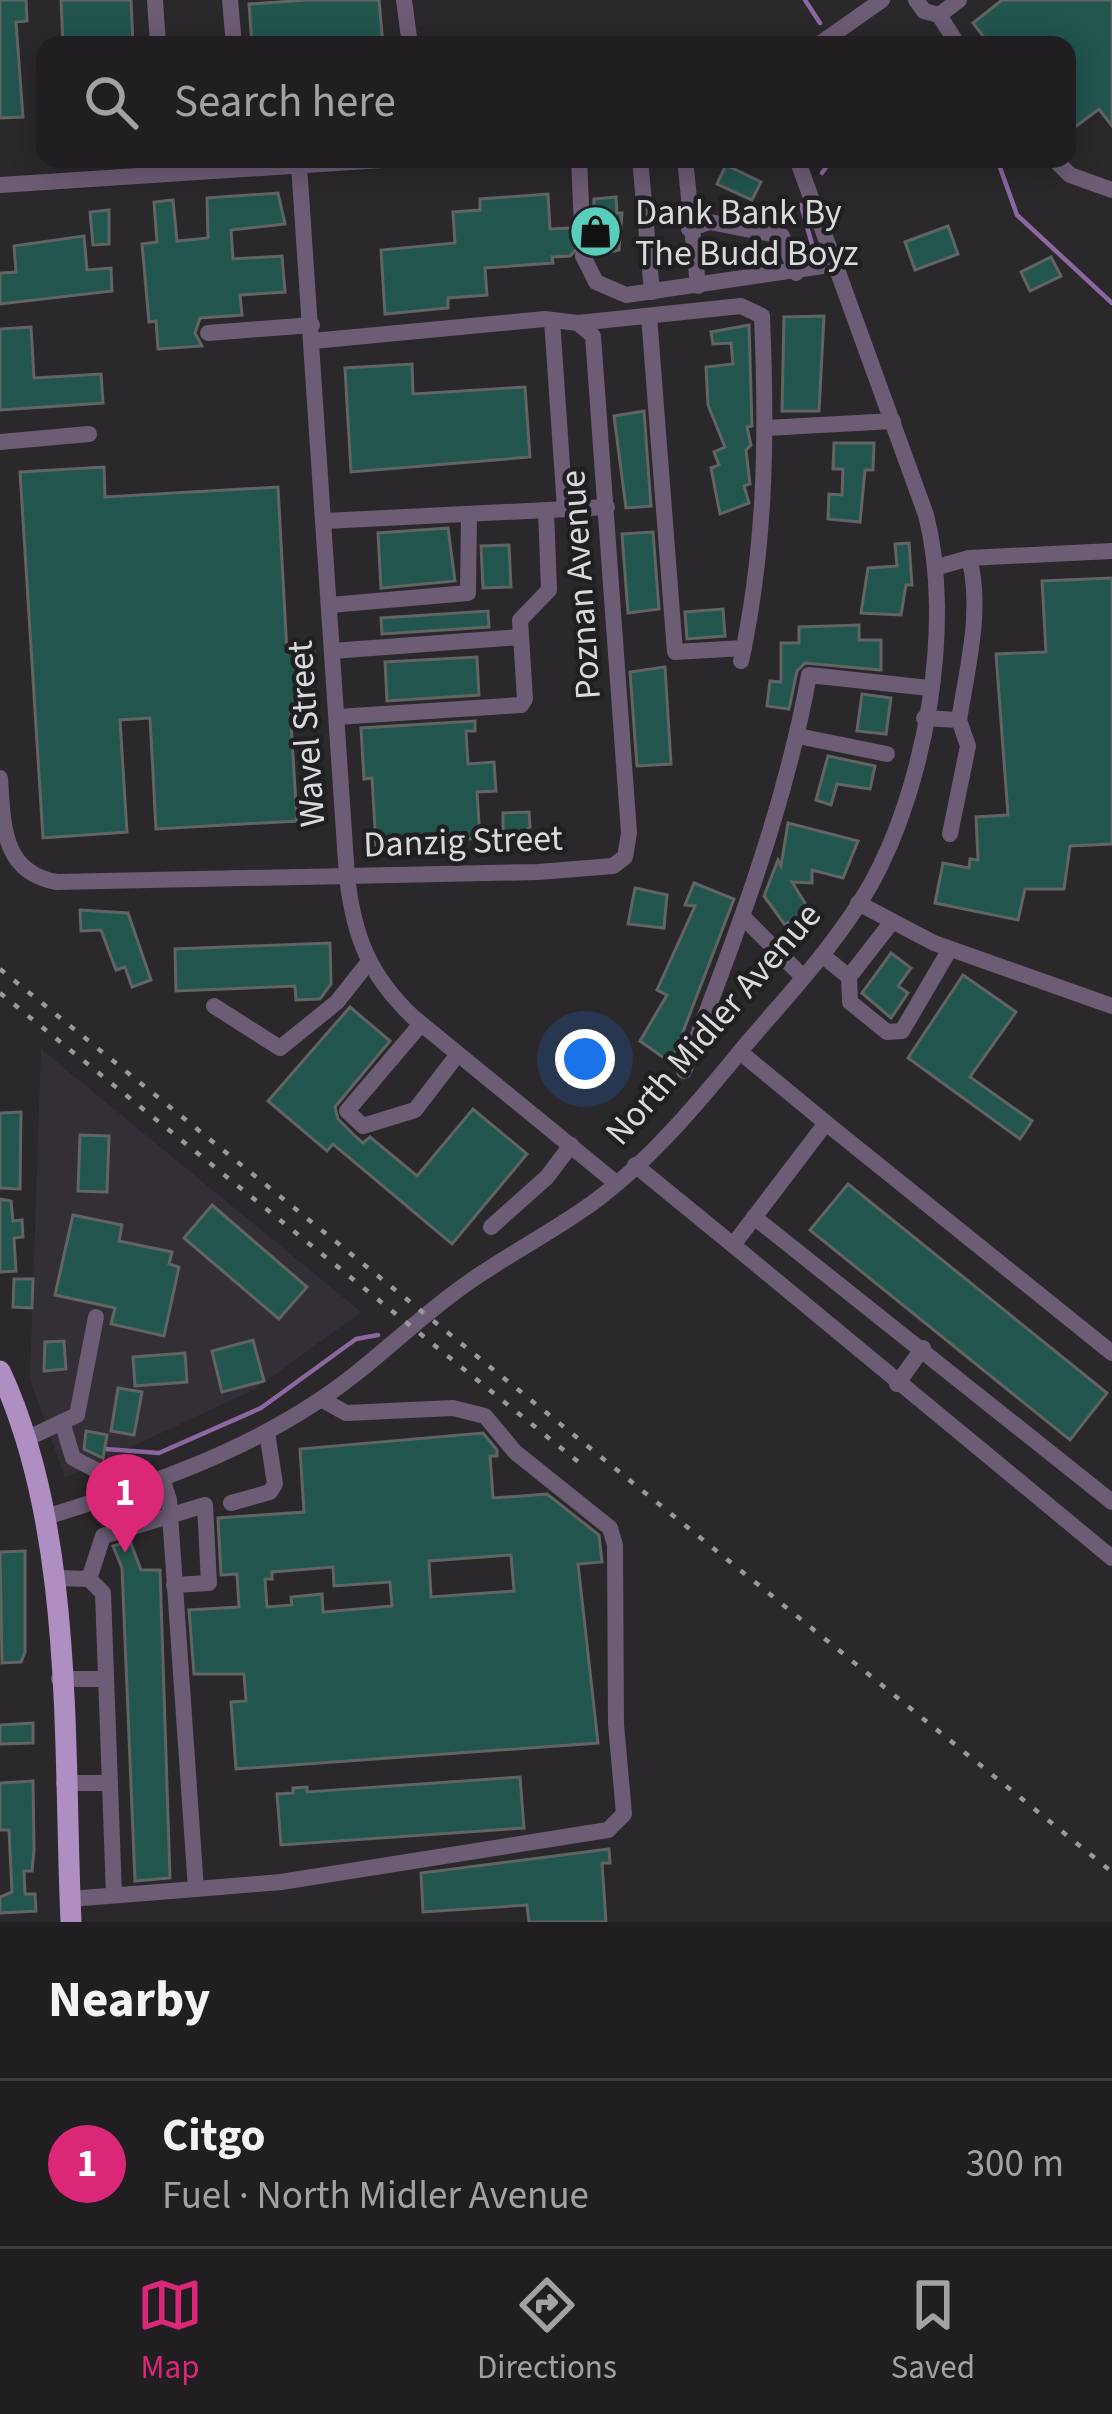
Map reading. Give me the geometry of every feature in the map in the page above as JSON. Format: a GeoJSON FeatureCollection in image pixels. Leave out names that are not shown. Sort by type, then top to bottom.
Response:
{"type":"FeatureCollection","features":[{"type":"Feature","properties":{"kind":"main road"},"geometry":{"type":"LineString","coordinates":[[3,1384],[26,1439],[46,1516],[55,1578],[70,1922]]}},
{"type":"Feature","properties":{"kind":"street"},"geometry":{"type":"LineString","coordinates":[[154,0],[157,36]]}},
{"type":"Feature","properties":{"kind":"street"},"geometry":{"type":"LineString","coordinates":[[230,0],[233,36]]}},
{"type":"Feature","properties":{"kind":"street"},"geometry":{"type":"LineString","coordinates":[[404,0],[409,36]]}},
{"type":"Feature","properties":{"kind":"street"},"geometry":{"type":"LineString","coordinates":[[831,36],[882,0]]}},
{"type":"Feature","properties":{"kind":"street"},"geometry":{"type":"LineString","coordinates":[[916,0],[924,11],[939,15],[952,36]]}},
{"type":"Feature","properties":{"kind":"street"},"geometry":{"type":"LineString","coordinates":[[939,15],[959,0]]}},
{"type":"Feature","properties":{"kind":"street"},"geometry":{"type":"LineString","coordinates":[[0,185],[158,168]]}},
{"type":"Feature","properties":{"kind":"street","name":"Wavel Street"},"geometry":{"type":"LineString","coordinates":[[298,168],[347,877],[367,964],[421,1024],[616,1183]]}},
{"type":"Feature","properties":{"kind":"street"},"geometry":{"type":"LineString","coordinates":[[579,168],[582,227]]}},
{"type":"Feature","properties":{"kind":"street"},"geometry":{"type":"LineString","coordinates":[[641,168],[652,292]]}},
{"type":"Feature","properties":{"kind":"street"},"geometry":{"type":"LineString","coordinates":[[686,168],[698,286]]}},
{"type":"Feature","properties":{"kind":"street","name":"North Midler Avenue"},"geometry":{"type":"LineString","coordinates":[[46,1516],[162,1478],[267,1432],[321,1399],[467,1283],[616,1183],[740,1052],[822,955],[857,903],[902,816],[929,688],[938,567],[926,514],[800,168]]}},
{"type":"Feature","properties":{"kind":"street"},"geometry":{"type":"LineString","coordinates":[[1063,168],[1112,190]]}},
{"type":"Feature","properties":{"kind":"street"},"geometry":{"type":"LineString","coordinates":[[689,229],[710,222],[782,236],[796,273]]}},
{"type":"Feature","properties":{"kind":"street"},"geometry":{"type":"LineString","coordinates":[[583,256],[596,282],[626,295],[837,264]]}},
{"type":"Feature","properties":{"kind":"street"},"geometry":{"type":"LineString","coordinates":[[208,333],[567,322],[754,308],[762,316],[766,428],[758,582],[742,655],[675,652],[649,316]]}},
{"type":"Feature","properties":{"kind":"street"},"geometry":{"type":"LineString","coordinates":[[337,717],[521,705],[525,699],[520,620],[549,590],[567,322]]}},
{"type":"Feature","properties":{"kind":"street","name":"Poznan Avenue"},"geometry":{"type":"LineString","coordinates":[[567,322],[597,349],[629,833],[625,857]]}},
{"type":"Feature","properties":{"kind":"street"},"geometry":{"type":"LineString","coordinates":[[766,428],[893,421]]}},
{"type":"Feature","properties":{"kind":"street"},"geometry":{"type":"LineString","coordinates":[[0,442],[89,434]]}},
{"type":"Feature","properties":{"kind":"street"},"geometry":{"type":"LineString","coordinates":[[325,521],[607,507]]}},
{"type":"Feature","properties":{"kind":"street"},"geometry":{"type":"LineString","coordinates":[[330,605],[468,593],[469,514]]}},
{"type":"Feature","properties":{"kind":"street"},"geometry":{"type":"LineString","coordinates":[[938,567],[969,558],[1112,551]]}},
{"type":"Feature","properties":{"kind":"street"},"geometry":{"type":"LineString","coordinates":[[950,834],[968,746],[959,721],[972,639],[974,578],[969,558]]}},
{"type":"Feature","properties":{"kind":"street"},"geometry":{"type":"LineString","coordinates":[[332,652],[521,637]]}},
{"type":"Feature","properties":{"kind":"street"},"geometry":{"type":"LineString","coordinates":[[685,1071],[743,918],[798,736],[809,675],[857,685],[929,688]]}},
{"type":"Feature","properties":{"kind":"street"},"geometry":{"type":"LineString","coordinates":[[924,718],[959,721]]}},
{"type":"Feature","properties":{"kind":"street"},"geometry":{"type":"LineString","coordinates":[[798,736],[887,754]]}},
{"type":"Feature","properties":{"kind":"street","name":"Danzig Street"},"geometry":{"type":"LineString","coordinates":[[0,778],[8,847],[28,874],[56,882],[538,872],[613,866],[625,857]]}},
{"type":"Feature","properties":{"kind":"street"},"geometry":{"type":"LineString","coordinates":[[857,903],[950,949],[1112,1006]]}},
{"type":"Feature","properties":{"kind":"street"},"geometry":{"type":"LineString","coordinates":[[743,918],[803,977]]}},
{"type":"Feature","properties":{"kind":"street"},"geometry":{"type":"LineString","coordinates":[[891,923],[848,977],[850,1002],[887,1032],[902,1031],[950,949]]}},
{"type":"Feature","properties":{"kind":"street"},"geometry":{"type":"LineString","coordinates":[[822,955],[848,977]]}},
{"type":"Feature","properties":{"kind":"street"},"geometry":{"type":"LineString","coordinates":[[214,1006],[280,1048],[337,1002],[367,964]]}},
{"type":"Feature","properties":{"kind":"street"},"geometry":{"type":"LineString","coordinates":[[421,1024],[346,1111],[363,1126],[415,1110],[458,1054]]}},
{"type":"Feature","properties":{"kind":"street"},"geometry":{"type":"LineString","coordinates":[[740,1052],[1112,1353]]}},
{"type":"Feature","properties":{"kind":"street"},"geometry":{"type":"LineString","coordinates":[[733,1244],[826,1123]]}},
{"type":"Feature","properties":{"kind":"street"},"geometry":{"type":"LineString","coordinates":[[491,1227],[547,1177],[571,1145]]}},
{"type":"Feature","properties":{"kind":"street"},"geometry":{"type":"LineString","coordinates":[[635,1165],[1112,1558]]}},
{"type":"Feature","properties":{"kind":"street"},"geometry":{"type":"LineString","coordinates":[[754,1217],[1112,1502]]}},
{"type":"Feature","properties":{"kind":"street"},"geometry":{"type":"LineString","coordinates":[[26,1439],[77,1415],[96,1317]]}},
{"type":"Feature","properties":{"kind":"street"},"geometry":{"type":"LineString","coordinates":[[897,1384],[923,1348]]}},
{"type":"Feature","properties":{"kind":"street"},"geometry":{"type":"LineString","coordinates":[[70,1899],[281,1882],[608,1830],[624,1814],[616,1724],[615,1545],[610,1528],[515,1452],[485,1417],[453,1408],[346,1413],[321,1399]]}},
{"type":"Feature","properties":{"kind":"street"},"geometry":{"type":"LineString","coordinates":[[62,1422],[73,1458],[98,1471],[111,1496]]}},
{"type":"Feature","properties":{"kind":"street"},"geometry":{"type":"LineString","coordinates":[[231,1503],[270,1492],[275,1484],[267,1432]]}},
{"type":"Feature","properties":{"kind":"street"},"geometry":{"type":"LineString","coordinates":[[162,1478],[170,1515],[196,1889]]}},
{"type":"Feature","properties":{"kind":"street"},"geometry":{"type":"LineString","coordinates":[[88,1579],[104,1536],[205,1505],[209,1583],[174,1585]]}},
{"type":"Feature","properties":{"kind":"street"},"geometry":{"type":"LineString","coordinates":[[55,1578],[88,1579],[103,1593],[114,1895]]}},
{"type":"Feature","properties":{"kind":"street"},"geometry":{"type":"LineString","coordinates":[[59,1679],[106,1679]]}},
{"type":"Feature","properties":{"kind":"street"},"geometry":{"type":"LineString","coordinates":[[64,1783],[110,1783]]}},
{"type":"Feature","properties":{"kind":"shaded area"},"geometry":{"type":"Polygon","coordinates":[[[41,1049],[361,1312],[255,1389],[65,1478],[30,1379],[41,1049]]]}},
{"type":"Feature","properties":{"kind":"building"},"geometry":{"type":"Polygon","coordinates":[[[0,0],[26,0],[27,21],[16,22],[23,117],[0,118],[0,0]]]}},
{"type":"Feature","properties":{"kind":"building"},"geometry":{"type":"Polygon","coordinates":[[[61,0],[131,0],[133,36],[63,36],[61,0]]]}},
{"type":"Feature","properties":{"kind":"building"},"geometry":{"type":"Polygon","coordinates":[[[379,0],[382,36],[251,36],[249,4],[379,0]]]}},
{"type":"Feature","properties":{"kind":"building"},"geometry":{"type":"Polygon","coordinates":[[[1002,0],[1112,0],[1112,126],[1099,109],[1076,126],[1076,36],[983,36],[973,23],[1002,0]]]}},
{"type":"Feature","properties":{"kind":"building"},"geometry":{"type":"Polygon","coordinates":[[[725,168],[761,182],[752,200],[717,184],[725,168]]]}},
{"type":"Feature","properties":{"kind":"building"},"geometry":{"type":"Polygon","coordinates":[[[278,193],[285,224],[231,230],[233,259],[282,256],[285,292],[240,295],[242,315],[200,318],[195,333],[202,346],[158,349],[156,321],[149,322],[142,244],[157,242],[154,202],[173,200],[177,241],[208,238],[207,198],[278,193]]]}},
{"type":"Feature","properties":{"kind":"building"},"geometry":{"type":"Polygon","coordinates":[[[548,194],[550,229],[569,228],[581,240],[594,232],[594,199],[616,197],[617,213],[622,213],[619,250],[597,255],[583,243],[570,256],[552,257],[553,263],[485,268],[487,295],[448,298],[448,308],[385,314],[381,250],[455,243],[453,212],[480,210],[480,199],[548,194]]]}},
{"type":"Feature","properties":{"kind":"building"},"geometry":{"type":"Polygon","coordinates":[[[109,210],[109,244],[93,245],[90,212],[109,210]]]}},
{"type":"Feature","properties":{"kind":"building"},"geometry":{"type":"Polygon","coordinates":[[[948,226],[958,254],[915,270],[905,242],[948,226]]]}},
{"type":"Feature","properties":{"kind":"building"},"geometry":{"type":"Polygon","coordinates":[[[84,236],[87,270],[111,268],[112,291],[0,304],[0,273],[16,272],[14,246],[84,236]]]}},
{"type":"Feature","properties":{"kind":"building"},"geometry":{"type":"Polygon","coordinates":[[[1051,257],[1061,276],[1030,291],[1021,272],[1051,257]]]}},
{"type":"Feature","properties":{"kind":"building"},"geometry":{"type":"Polygon","coordinates":[[[824,316],[819,411],[782,411],[784,317],[824,316]]]}},
{"type":"Feature","properties":{"kind":"building"},"geometry":{"type":"Polygon","coordinates":[[[749,325],[752,426],[747,427],[751,445],[746,450],[750,484],[744,486],[749,503],[720,514],[711,468],[719,465],[714,452],[725,447],[708,405],[706,367],[733,364],[731,343],[713,344],[711,332],[749,325]]]}},
{"type":"Feature","properties":{"kind":"building"},"geometry":{"type":"Polygon","coordinates":[[[31,327],[34,378],[101,374],[103,403],[0,410],[0,329],[31,327]]]}},
{"type":"Feature","properties":{"kind":"building"},"geometry":{"type":"Polygon","coordinates":[[[412,364],[413,394],[525,387],[530,457],[351,472],[345,368],[412,364]]]}},
{"type":"Feature","properties":{"kind":"building"},"geometry":{"type":"Polygon","coordinates":[[[644,411],[651,506],[626,508],[614,416],[644,411]]]}},
{"type":"Feature","properties":{"kind":"building"},"geometry":{"type":"Polygon","coordinates":[[[834,443],[874,443],[873,470],[865,470],[860,522],[828,519],[829,494],[842,495],[843,469],[833,469],[834,443]]]}},
{"type":"Feature","properties":{"kind":"building"},"geometry":{"type":"Polygon","coordinates":[[[104,467],[105,497],[278,487],[287,653],[314,652],[311,704],[290,706],[297,821],[156,829],[150,718],[120,720],[127,832],[43,838],[20,472],[104,467]]]}},
{"type":"Feature","properties":{"kind":"building"},"geometry":{"type":"Polygon","coordinates":[[[448,528],[455,581],[381,588],[378,533],[448,528]]]}},
{"type":"Feature","properties":{"kind":"building"},"geometry":{"type":"Polygon","coordinates":[[[653,532],[659,609],[628,613],[622,534],[653,532]]]}},
{"type":"Feature","properties":{"kind":"building"},"geometry":{"type":"Polygon","coordinates":[[[909,543],[912,585],[906,585],[901,615],[861,613],[868,568],[897,566],[895,544],[909,543]]]}},
{"type":"Feature","properties":{"kind":"building"},"geometry":{"type":"Polygon","coordinates":[[[509,545],[511,587],[483,588],[481,546],[509,545]]]}},
{"type":"Feature","properties":{"kind":"building"},"geometry":{"type":"Polygon","coordinates":[[[1112,578],[1112,844],[1070,846],[1064,889],[1025,889],[1018,920],[935,903],[943,863],[969,868],[970,859],[978,860],[976,817],[1008,815],[996,654],[1046,652],[1042,581],[1112,578]]]}},
{"type":"Feature","properties":{"kind":"building"},"geometry":{"type":"Polygon","coordinates":[[[723,609],[725,636],[687,639],[685,612],[723,609]]]}},
{"type":"Feature","properties":{"kind":"building"},"geometry":{"type":"Polygon","coordinates":[[[488,611],[489,627],[382,634],[381,618],[488,611]]]}},
{"type":"Feature","properties":{"kind":"building"},"geometry":{"type":"Polygon","coordinates":[[[859,625],[859,640],[881,640],[881,670],[805,663],[797,671],[789,709],[767,706],[770,681],[781,682],[781,643],[799,643],[799,627],[859,625]]]}},
{"type":"Feature","properties":{"kind":"building"},"geometry":{"type":"Polygon","coordinates":[[[477,657],[479,695],[387,701],[385,662],[477,657]]]}},
{"type":"Feature","properties":{"kind":"building"},"geometry":{"type":"Polygon","coordinates":[[[665,667],[671,764],[637,766],[630,672],[665,667]]]}},
{"type":"Feature","properties":{"kind":"building"},"geometry":{"type":"Polygon","coordinates":[[[862,694],[891,698],[886,734],[857,731],[862,694]]]}},
{"type":"Feature","properties":{"kind":"building"},"geometry":{"type":"Polygon","coordinates":[[[475,721],[475,731],[466,731],[468,764],[494,762],[496,791],[477,792],[480,838],[376,845],[372,778],[364,779],[361,728],[475,721]]]}},
{"type":"Feature","properties":{"kind":"building"},"geometry":{"type":"Polygon","coordinates":[[[828,756],[875,766],[870,789],[837,784],[831,805],[816,800],[828,756]]]}},
{"type":"Feature","properties":{"kind":"building"},"geometry":{"type":"Polygon","coordinates":[[[529,812],[530,827],[520,835],[503,835],[503,813],[529,812]]]}},
{"type":"Feature","properties":{"kind":"building"},"geometry":{"type":"Polygon","coordinates":[[[788,823],[858,841],[843,878],[812,870],[812,883],[792,882],[818,924],[808,930],[798,915],[785,925],[764,896],[778,860],[781,866],[788,823]]]}},
{"type":"Feature","properties":{"kind":"building"},"geometry":{"type":"Polygon","coordinates":[[[694,883],[734,899],[671,1063],[640,1041],[667,995],[657,990],[695,906],[685,905],[694,883]]]}},
{"type":"Feature","properties":{"kind":"building"},"geometry":{"type":"Polygon","coordinates":[[[635,888],[667,895],[664,928],[628,924],[635,888]]]}},
{"type":"Feature","properties":{"kind":"building"},"geometry":{"type":"Polygon","coordinates":[[[80,910],[128,913],[151,980],[132,987],[125,967],[116,970],[101,930],[81,931],[80,910]]]}},
{"type":"Feature","properties":{"kind":"building"},"geometry":{"type":"Polygon","coordinates":[[[330,943],[331,984],[320,999],[296,1000],[295,986],[176,991],[175,949],[330,943]]]}},
{"type":"Feature","properties":{"kind":"building"},"geometry":{"type":"Polygon","coordinates":[[[891,953],[911,968],[898,986],[908,993],[891,1018],[862,993],[891,953]]]}},
{"type":"Feature","properties":{"kind":"building"},"geometry":{"type":"Polygon","coordinates":[[[963,975],[1016,1012],[970,1077],[1032,1121],[1020,1139],[908,1058],[963,975]]]}},
{"type":"Feature","properties":{"kind":"building"},"geometry":{"type":"Polygon","coordinates":[[[350,1007],[390,1041],[335,1107],[338,1119],[363,1143],[370,1137],[417,1176],[473,1109],[527,1154],[452,1244],[333,1144],[327,1151],[268,1101],[350,1007]]]}},
{"type":"Feature","properties":{"kind":"building"},"geometry":{"type":"Polygon","coordinates":[[[21,1112],[20,1189],[0,1188],[0,1113],[21,1112]]]}},
{"type":"Feature","properties":{"kind":"building"},"geometry":{"type":"Polygon","coordinates":[[[80,1135],[109,1136],[107,1192],[78,1191],[80,1135]]]}},
{"type":"Feature","properties":{"kind":"building"},"geometry":{"type":"Polygon","coordinates":[[[848,1184],[1107,1393],[1070,1440],[810,1230],[848,1184]]]}},
{"type":"Feature","properties":{"kind":"building"},"geometry":{"type":"Polygon","coordinates":[[[0,1199],[11,1201],[13,1221],[22,1220],[23,1237],[14,1238],[16,1271],[0,1272],[0,1199]]]}},
{"type":"Feature","properties":{"kind":"building"},"geometry":{"type":"Polygon","coordinates":[[[212,1205],[307,1287],[279,1319],[184,1238],[212,1205]]]}},
{"type":"Feature","properties":{"kind":"building"},"geometry":{"type":"Polygon","coordinates":[[[73,1215],[122,1225],[119,1241],[172,1252],[169,1264],[179,1267],[164,1336],[111,1324],[115,1308],[55,1295],[73,1215]]]}},
{"type":"Feature","properties":{"kind":"building"},"geometry":{"type":"Polygon","coordinates":[[[14,1279],[33,1279],[32,1308],[13,1307],[14,1279]]]}},
{"type":"Feature","properties":{"kind":"building"},"geometry":{"type":"Polygon","coordinates":[[[253,1340],[264,1381],[222,1392],[212,1351],[253,1340]]]}},
{"type":"Feature","properties":{"kind":"building"},"geometry":{"type":"Polygon","coordinates":[[[64,1341],[66,1369],[44,1371],[45,1342],[64,1341]]]}},
{"type":"Feature","properties":{"kind":"building"},"geometry":{"type":"Polygon","coordinates":[[[185,1353],[187,1382],[135,1386],[133,1357],[185,1353]]]}},
{"type":"Feature","properties":{"kind":"building"},"geometry":{"type":"Polygon","coordinates":[[[118,1388],[142,1392],[134,1435],[111,1431],[118,1388]]]}},
{"type":"Feature","properties":{"kind":"building"},"geometry":{"type":"Polygon","coordinates":[[[86,1431],[107,1435],[103,1458],[84,1449],[86,1431]]]}},
{"type":"Feature","properties":{"kind":"building"},"geometry":{"type":"Polygon","coordinates":[[[483,1433],[497,1450],[497,1456],[490,1456],[493,1498],[547,1494],[599,1535],[602,1562],[578,1564],[598,1743],[236,1769],[231,1702],[246,1701],[244,1674],[194,1674],[189,1610],[239,1607],[237,1574],[221,1575],[218,1518],[304,1512],[300,1449],[483,1433]],[[511,1555],[429,1561],[431,1597],[514,1591],[511,1555]],[[333,1567],[272,1572],[272,1579],[265,1579],[267,1607],[292,1605],[291,1597],[322,1594],[323,1612],[392,1606],[390,1582],[334,1586],[333,1567]]]}},
{"type":"Feature","properties":{"kind":"building"},"geometry":{"type":"Polygon","coordinates":[[[130,1541],[141,1570],[160,1570],[170,1878],[135,1881],[122,1568],[113,1546],[130,1541]]]}},
{"type":"Feature","properties":{"kind":"building"},"geometry":{"type":"Polygon","coordinates":[[[25,1551],[25,1652],[21,1662],[2,1663],[0,1552],[25,1551]]]}},
{"type":"Feature","properties":{"kind":"building"},"geometry":{"type":"Polygon","coordinates":[[[33,1723],[33,1743],[0,1744],[0,1725],[33,1723]]]}},
{"type":"Feature","properties":{"kind":"building"},"geometry":{"type":"Polygon","coordinates":[[[520,1777],[524,1828],[281,1845],[277,1794],[293,1793],[293,1788],[307,1787],[307,1792],[520,1777]]]}},
{"type":"Feature","properties":{"kind":"building"},"geometry":{"type":"Polygon","coordinates":[[[33,1781],[32,1871],[24,1871],[25,1894],[35,1894],[36,1911],[0,1913],[0,1897],[12,1892],[9,1830],[0,1830],[0,1783],[33,1781]]]}},
{"type":"Feature","properties":{"kind":"building"},"geometry":{"type":"Polygon","coordinates":[[[609,1849],[610,1863],[602,1863],[606,1922],[529,1922],[527,1905],[423,1912],[421,1873],[609,1849]]]}},
{"type":"Feature","properties":{"kind":"waterway"},"geometry":{"type":"LineString","coordinates":[[805,0],[820,23]]}},
{"type":"Feature","properties":{"kind":"waterway"},"geometry":{"type":"LineString","coordinates":[[822,173],[826,168]]}},
{"type":"Feature","properties":{"kind":"waterway"},"geometry":{"type":"LineString","coordinates":[[1000,168],[1017,215],[1112,303]]}},
{"type":"Feature","properties":{"kind":"waterway"},"geometry":{"type":"LineString","coordinates":[[801,205],[815,255]]}},
{"type":"Feature","properties":{"kind":"waterway"},"geometry":{"type":"LineString","coordinates":[[105,1449],[159,1453],[261,1408],[356,1339],[378,1335]]}},
{"type":"Feature","properties":{"kind":"railway"},"geometry":{"type":"LineString","coordinates":[[0,969],[1112,1872]]}},
{"type":"Feature","properties":{"kind":"railway"},"geometry":{"type":"LineString","coordinates":[[0,993],[587,1469]]}},
{"type":"Feature","properties":{"kind":"place","name":"Dank Bank By The Budd Boyz"},"geometry":{"type":"Point","coordinates":[596,232]}},
{"type":"Feature","properties":{"kind":"place","name":"Citgo"},"geometry":{"type":"Point","coordinates":[125,1553]}}]}
